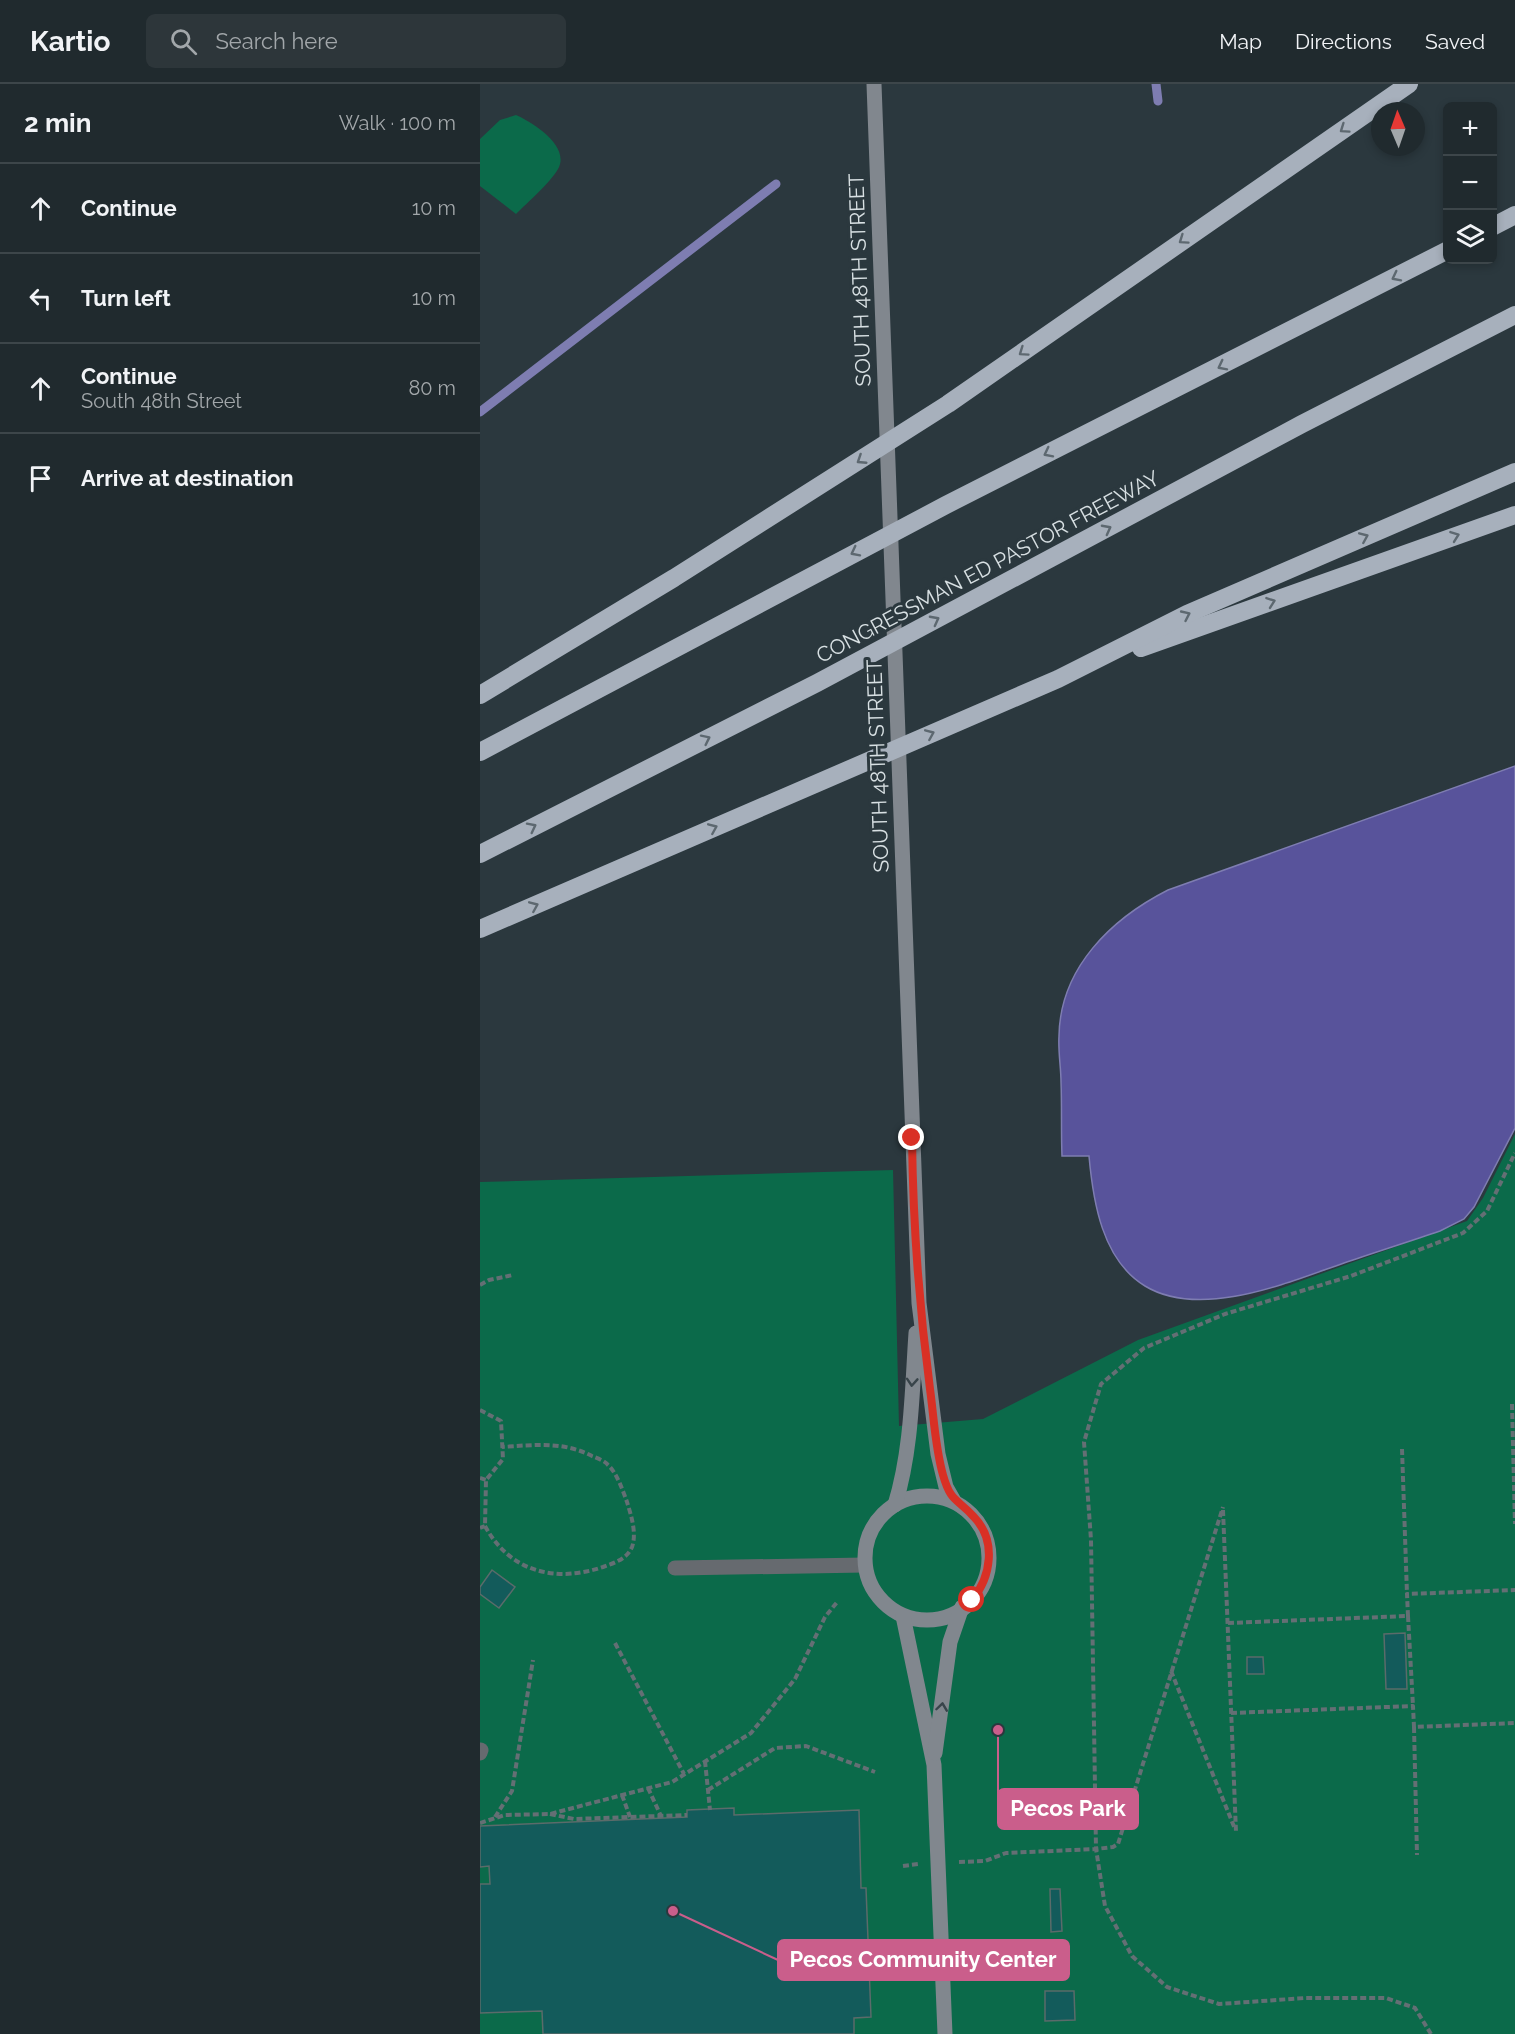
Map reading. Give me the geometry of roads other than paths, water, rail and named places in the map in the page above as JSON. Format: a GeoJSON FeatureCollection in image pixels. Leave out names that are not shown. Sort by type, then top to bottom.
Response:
{"type":"FeatureCollection","features":[{"type":"Feature","properties":{"kind":"highway"},"geometry":{"type":"LineString","coordinates":[[480,694],[695,565],[948,404],[1409,84]]}},
{"type":"Feature","properties":{"kind":"highway"},"geometry":{"type":"LineString","coordinates":[[1497,224],[1515,215]]}},
{"type":"Feature","properties":{"kind":"highway"},"geometry":{"type":"LineString","coordinates":[[480,752],[772,595],[1443,253]]}},
{"type":"Feature","properties":{"kind":"highway","name":"CONGRESSMAN ED PASTOR FREEWAY"},"geometry":{"type":"LineString","coordinates":[[480,854],[817,683],[1302,424],[1515,315]]}},
{"type":"Feature","properties":{"kind":"highway"},"geometry":{"type":"LineString","coordinates":[[480,929],[1058,679],[1187,614],[1515,472]]}},
{"type":"Feature","properties":{"kind":"highway"},"geometry":{"type":"LineString","coordinates":[[1058,679],[1515,514]]}},
{"type":"Feature","properties":{"kind":"street","name":"SOUTH 48TH STREET"},"geometry":{"type":"LineString","coordinates":[[874,84],[919,1303],[938,1454],[946,1487],[954,1502]]}},
{"type":"Feature","properties":{"kind":"street","name":"SOUTH 48TH STREET"},"geometry":{"type":"LineString","coordinates":[[895,1504],[904,1473],[908,1447],[919,1303]]}},
{"type":"Feature","properties":{"kind":"street"},"geometry":{"type":"LineString","coordinates":[[903,1616],[933,1618],[950,1614],[962,1607],[980,1590],[989,1564],[989,1551],[982,1527],[974,1517],[954,1502],[931,1496],[918,1497],[895,1504],[872,1530],[865,1565],[871,1584],[877,1593],[903,1616],[934,1765],[945,2034]]}},
{"type":"Feature","properties":{"kind":"street"},"geometry":{"type":"LineString","coordinates":[[934,1765],[950,1642],[962,1607]]}},
{"type":"Feature","properties":{"kind":"lane"},"geometry":{"type":"LineString","coordinates":[[675,1568],[865,1565]]}},
{"type":"Feature","properties":{"kind":"waterway"},"geometry":{"type":"LineString","coordinates":[[1156,84],[1158,101]]}},
{"type":"Feature","properties":{"kind":"waterway"},"geometry":{"type":"LineString","coordinates":[[480,412],[776,184]]}},
{"type":"Feature","properties":{"kind":"place","name":"Pecos Park"},"geometry":{"type":"Point","coordinates":[998,1730]}},
{"type":"Feature","properties":{"kind":"place","name":"Pecos Community Center"},"geometry":{"type":"Point","coordinates":[673,1911]}}]}
